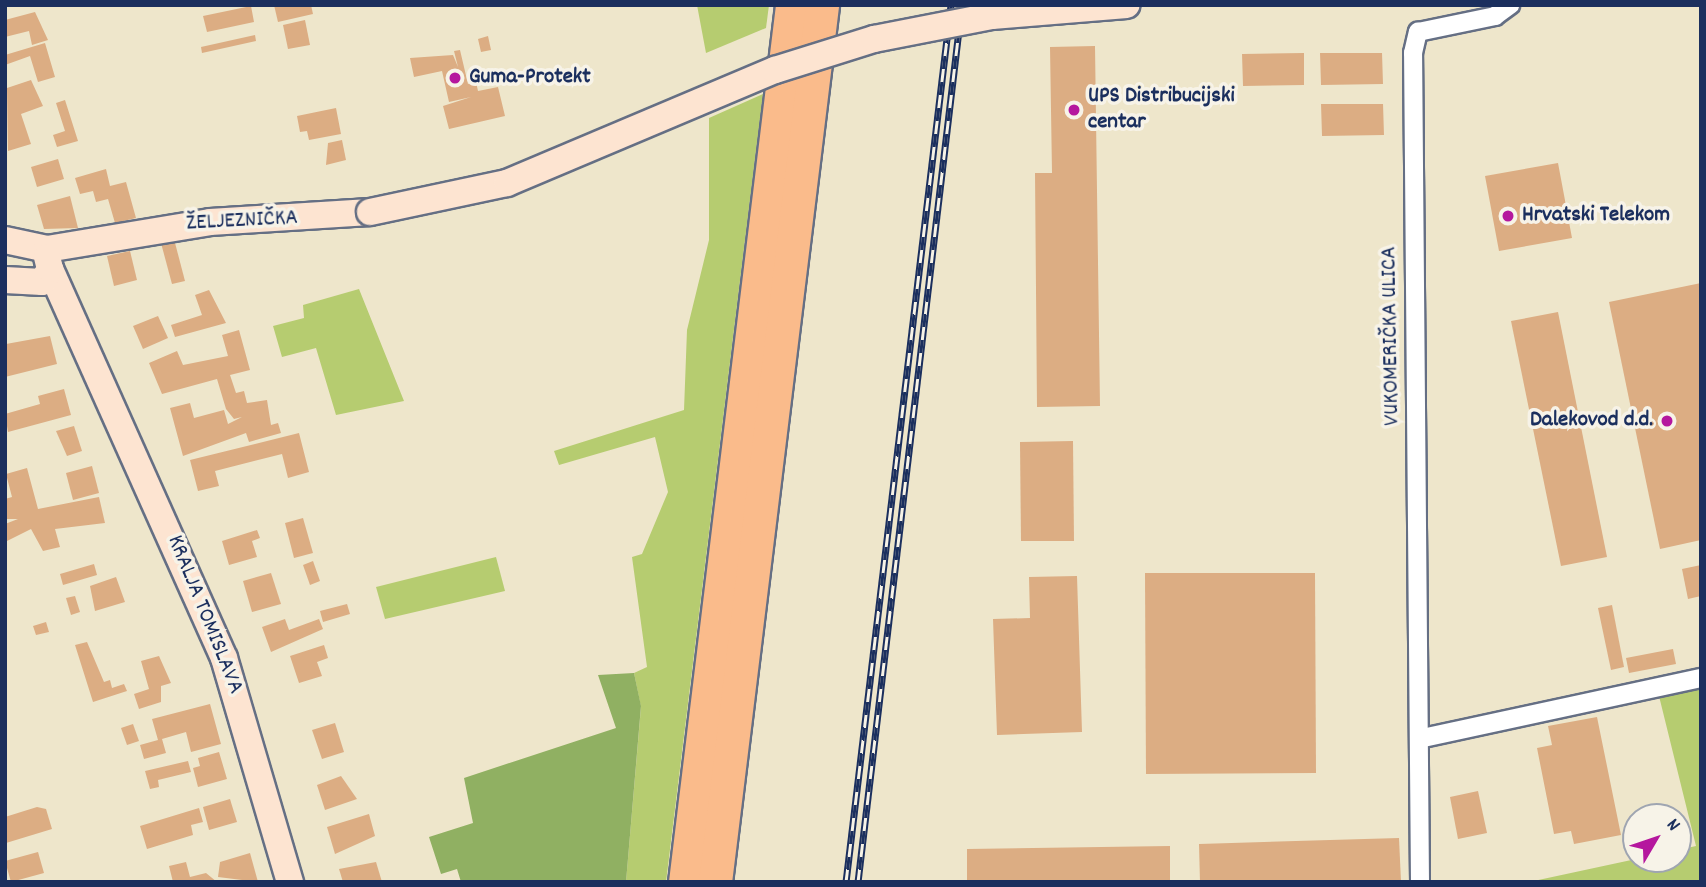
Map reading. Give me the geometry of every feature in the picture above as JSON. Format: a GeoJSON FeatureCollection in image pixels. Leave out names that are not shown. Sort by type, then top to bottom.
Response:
{"type":"FeatureCollection","features":[{"type":"Feature","properties":{"kind":"highway"},"geometry":{"type":"LineString","coordinates":[[685,882],[792,5]]}},
{"type":"Feature","properties":{"kind":"highway"},"geometry":{"type":"LineString","coordinates":[[715,882],[822,5]]}},
{"type":"Feature","properties":{"kind":"main road","name":"ŽELJEZNIČKA"},"geometry":{"type":"LineString","coordinates":[[23,264],[115,237],[210,222],[370,212],[507,183],[775,70],[874,39],[1003,14],[1127,5]]}},
{"type":"Feature","properties":{"kind":"main road","name":"KRALJA TOMISLAVA"},"geometry":{"type":"LineString","coordinates":[[23,264],[92,359],[224,658],[290,882]]}},
{"type":"Feature","properties":{"kind":"street","name":"VUKOMERIČKA ULICA"},"geometry":{"type":"LineString","coordinates":[[1420,882],[1423,738],[1413,53],[1418,32],[1495,16],[1510,5]]}},
{"type":"Feature","properties":{"kind":"street"},"geometry":{"type":"LineString","coordinates":[[1423,738],[1701,678]]}},
{"type":"Feature","properties":{"kind":"green space"},"geometry":{"type":"Polygon","coordinates":[[[697,5],[769,5],[766,28],[706,53],[697,5]]]}},
{"type":"Feature","properties":{"kind":"green space"},"geometry":{"type":"Polygon","coordinates":[[[763,94],[666,882],[626,882],[641,707],[634,673],[647,667],[632,557],[642,554],[668,492],[655,437],[559,465],[554,451],[684,410],[687,330],[709,240],[709,118],[763,94]]]}},
{"type":"Feature","properties":{"kind":"green space"},"geometry":{"type":"Polygon","coordinates":[[[359,289],[404,401],[336,415],[316,348],[282,357],[273,326],[304,318],[303,305],[359,289]]]}},
{"type":"Feature","properties":{"kind":"green space"},"geometry":{"type":"Polygon","coordinates":[[[496,557],[505,591],[385,619],[376,587],[496,557]]]}},
{"type":"Feature","properties":{"kind":"green space"},"geometry":{"type":"Polygon","coordinates":[[[634,673],[641,706],[626,882],[461,882],[457,869],[441,874],[429,837],[473,823],[464,778],[616,728],[598,675],[634,673]]]}},
{"type":"Feature","properties":{"kind":"green space"},"geometry":{"type":"Polygon","coordinates":[[[1701,687],[1701,882],[1529,882],[1622,862],[1622,873],[1692,873],[1692,847],[1696,846],[1692,830],[1692,803],[1685,803],[1659,696],[1701,687]]]}},
{"type":"Feature","properties":{"kind":"building"},"geometry":{"type":"Polygon","coordinates":[[[274,5],[311,5],[313,14],[278,22],[274,5]]]}},
{"type":"Feature","properties":{"kind":"building"},"geometry":{"type":"Polygon","coordinates":[[[251,6],[254,22],[207,32],[203,16],[251,6]]]}},
{"type":"Feature","properties":{"kind":"building"},"geometry":{"type":"Polygon","coordinates":[[[35,12],[48,40],[32,45],[29,31],[5,37],[5,20],[35,12]]]}},
{"type":"Feature","properties":{"kind":"building"},"geometry":{"type":"Polygon","coordinates":[[[305,20],[310,45],[288,49],[283,25],[305,20]]]}},
{"type":"Feature","properties":{"kind":"building"},"geometry":{"type":"Polygon","coordinates":[[[255,35],[256,41],[202,53],[201,47],[255,35]]]}},
{"type":"Feature","properties":{"kind":"building"},"geometry":{"type":"Polygon","coordinates":[[[488,36],[491,50],[481,52],[478,39],[488,36]]]}},
{"type":"Feature","properties":{"kind":"building"},"geometry":{"type":"Polygon","coordinates":[[[45,43],[55,77],[38,82],[30,56],[5,65],[5,55],[45,43]]]}},
{"type":"Feature","properties":{"kind":"building"},"geometry":{"type":"Polygon","coordinates":[[[1095,46],[1100,406],[1037,407],[1035,173],[1052,173],[1050,47],[1095,46]]]}},
{"type":"Feature","properties":{"kind":"building"},"geometry":{"type":"Polygon","coordinates":[[[460,50],[468,84],[476,82],[478,91],[498,87],[505,116],[449,129],[443,106],[471,97],[449,102],[442,71],[414,77],[410,58],[453,55],[458,67],[454,51],[460,50]]]}},
{"type":"Feature","properties":{"kind":"building"},"geometry":{"type":"Polygon","coordinates":[[[1304,53],[1304,85],[1243,86],[1242,54],[1304,53]]]}},
{"type":"Feature","properties":{"kind":"building"},"geometry":{"type":"Polygon","coordinates":[[[1320,53],[1382,53],[1383,84],[1321,85],[1320,53]]]}},
{"type":"Feature","properties":{"kind":"building"},"geometry":{"type":"Polygon","coordinates":[[[31,80],[43,106],[21,114],[31,144],[8,151],[7,88],[31,80]]]}},
{"type":"Feature","properties":{"kind":"building"},"geometry":{"type":"Polygon","coordinates":[[[65,100],[78,141],[57,147],[53,135],[65,131],[56,103],[65,100]]]}},
{"type":"Feature","properties":{"kind":"building"},"geometry":{"type":"Polygon","coordinates":[[[1321,104],[1383,104],[1384,135],[1322,136],[1321,104]]]}},
{"type":"Feature","properties":{"kind":"building"},"geometry":{"type":"Polygon","coordinates":[[[336,108],[341,134],[309,140],[307,131],[300,132],[297,116],[336,108]]]}},
{"type":"Feature","properties":{"kind":"building"},"geometry":{"type":"Polygon","coordinates":[[[342,140],[346,160],[326,165],[328,143],[342,140]]]}},
{"type":"Feature","properties":{"kind":"building"},"geometry":{"type":"Polygon","coordinates":[[[58,159],[64,179],[37,187],[31,167],[58,159]]]}},
{"type":"Feature","properties":{"kind":"building"},"geometry":{"type":"Polygon","coordinates":[[[1558,163],[1572,238],[1499,251],[1485,176],[1558,163]]]}},
{"type":"Feature","properties":{"kind":"building"},"geometry":{"type":"Polygon","coordinates":[[[106,169],[110,186],[126,182],[136,218],[115,223],[108,199],[96,202],[93,191],[80,194],[75,178],[106,169]]]}},
{"type":"Feature","properties":{"kind":"building"},"geometry":{"type":"Polygon","coordinates":[[[70,196],[78,228],[44,229],[37,205],[70,196]]]}},
{"type":"Feature","properties":{"kind":"building"},"geometry":{"type":"Polygon","coordinates":[[[174,239],[185,281],[172,284],[161,243],[174,239]]]}},
{"type":"Feature","properties":{"kind":"building"},"geometry":{"type":"Polygon","coordinates":[[[130,251],[137,280],[114,286],[107,256],[130,251]]]}},
{"type":"Feature","properties":{"kind":"building","name":"Dalekovod d.d."},"geometry":{"type":"Polygon","coordinates":[[[1701,283],[1701,540],[1660,549],[1609,302],[1701,283]]]}},
{"type":"Feature","properties":{"kind":"building"},"geometry":{"type":"Polygon","coordinates":[[[209,290],[226,323],[175,337],[171,325],[202,315],[195,295],[209,290]]]}},
{"type":"Feature","properties":{"kind":"building"},"geometry":{"type":"Polygon","coordinates":[[[1558,312],[1607,557],[1561,566],[1511,321],[1558,312]]]}},
{"type":"Feature","properties":{"kind":"building"},"geometry":{"type":"Polygon","coordinates":[[[158,316],[168,338],[143,349],[133,326],[158,316]]]}},
{"type":"Feature","properties":{"kind":"building"},"geometry":{"type":"Polygon","coordinates":[[[239,330],[250,370],[230,375],[236,393],[244,391],[247,403],[267,400],[271,425],[278,423],[281,433],[249,442],[246,433],[183,456],[170,408],[190,403],[194,418],[224,410],[228,424],[242,417],[234,419],[226,409],[217,379],[162,394],[149,363],[177,351],[183,365],[228,356],[222,335],[239,330]]]}},
{"type":"Feature","properties":{"kind":"building"},"geometry":{"type":"Polygon","coordinates":[[[50,336],[57,364],[5,377],[6,344],[50,336]]]}},
{"type":"Feature","properties":{"kind":"building"},"geometry":{"type":"Polygon","coordinates":[[[64,389],[71,415],[8,432],[5,414],[40,404],[38,396],[64,389]]]}},
{"type":"Feature","properties":{"kind":"building"},"geometry":{"type":"Polygon","coordinates":[[[74,426],[82,451],[67,456],[56,431],[74,426]]]}},
{"type":"Feature","properties":{"kind":"building"},"geometry":{"type":"Polygon","coordinates":[[[299,433],[309,472],[288,478],[282,454],[215,471],[219,486],[198,491],[190,460],[299,433]]]}},
{"type":"Feature","properties":{"kind":"building"},"geometry":{"type":"Polygon","coordinates":[[[1073,441],[1074,541],[1021,541],[1020,442],[1073,441]]]}},
{"type":"Feature","properties":{"kind":"building"},"geometry":{"type":"Polygon","coordinates":[[[92,466],[99,493],[73,500],[66,473],[92,466]]]}},
{"type":"Feature","properties":{"kind":"building"},"geometry":{"type":"Polygon","coordinates":[[[27,468],[38,509],[99,497],[105,523],[55,529],[60,547],[43,551],[31,529],[5,542],[5,524],[18,519],[7,519],[5,512],[5,499],[12,497],[6,474],[27,468]]]}},
{"type":"Feature","properties":{"kind":"building"},"geometry":{"type":"Polygon","coordinates":[[[303,518],[313,553],[294,558],[285,523],[303,518]]]}},
{"type":"Feature","properties":{"kind":"building"},"geometry":{"type":"Polygon","coordinates":[[[257,530],[260,538],[252,541],[257,557],[229,565],[222,541],[257,530]]]}},
{"type":"Feature","properties":{"kind":"building"},"geometry":{"type":"Polygon","coordinates":[[[313,561],[320,581],[310,585],[303,565],[313,561]]]}},
{"type":"Feature","properties":{"kind":"building"},"geometry":{"type":"Polygon","coordinates":[[[94,564],[97,575],[63,585],[60,574],[94,564]]]}},
{"type":"Feature","properties":{"kind":"building"},"geometry":{"type":"Polygon","coordinates":[[[1701,565],[1701,596],[1688,599],[1682,569],[1701,565]]]}},
{"type":"Feature","properties":{"kind":"building"},"geometry":{"type":"Polygon","coordinates":[[[271,573],[281,604],[252,612],[243,581],[271,573]]]}},
{"type":"Feature","properties":{"kind":"building"},"geometry":{"type":"Polygon","coordinates":[[[1145,573],[1315,573],[1316,773],[1146,774],[1145,573]]]}},
{"type":"Feature","properties":{"kind":"building"},"geometry":{"type":"Polygon","coordinates":[[[1077,576],[1082,732],[997,735],[993,619],[1030,618],[1029,577],[1077,576]]]}},
{"type":"Feature","properties":{"kind":"building"},"geometry":{"type":"Polygon","coordinates":[[[116,577],[125,602],[95,611],[90,586],[116,577]]]}},
{"type":"Feature","properties":{"kind":"building"},"geometry":{"type":"Polygon","coordinates":[[[75,596],[80,612],[71,615],[66,598],[75,596]]]}},
{"type":"Feature","properties":{"kind":"building"},"geometry":{"type":"Polygon","coordinates":[[[347,604],[350,614],[323,622],[320,611],[347,604]]]}},
{"type":"Feature","properties":{"kind":"building"},"geometry":{"type":"Polygon","coordinates":[[[1612,605],[1624,667],[1611,670],[1598,608],[1612,605]]]}},
{"type":"Feature","properties":{"kind":"building"},"geometry":{"type":"Polygon","coordinates":[[[285,619],[289,630],[319,619],[323,629],[271,652],[262,627],[285,619]]]}},
{"type":"Feature","properties":{"kind":"building"},"geometry":{"type":"Polygon","coordinates":[[[46,622],[49,632],[36,635],[33,626],[46,622]]]}},
{"type":"Feature","properties":{"kind":"building"},"geometry":{"type":"Polygon","coordinates":[[[87,642],[104,682],[110,680],[112,688],[124,684],[127,691],[93,702],[75,645],[87,642]]]}},
{"type":"Feature","properties":{"kind":"building"},"geometry":{"type":"Polygon","coordinates":[[[324,645],[328,658],[317,662],[322,676],[299,683],[290,656],[324,645]]]}},
{"type":"Feature","properties":{"kind":"building"},"geometry":{"type":"Polygon","coordinates":[[[1673,649],[1676,664],[1629,673],[1626,658],[1673,649]]]}},
{"type":"Feature","properties":{"kind":"building"},"geometry":{"type":"Polygon","coordinates":[[[159,656],[171,683],[161,686],[161,702],[139,709],[134,694],[149,689],[141,661],[159,656]]]}},
{"type":"Feature","properties":{"kind":"building"},"geometry":{"type":"Polygon","coordinates":[[[210,704],[221,744],[191,752],[186,732],[162,739],[166,753],[144,759],[140,745],[158,740],[152,719],[210,704]]]}},
{"type":"Feature","properties":{"kind":"building"},"geometry":{"type":"Polygon","coordinates":[[[1597,717],[1621,835],[1574,844],[1571,831],[1554,834],[1537,748],[1552,745],[1548,726],[1597,717]]]}},
{"type":"Feature","properties":{"kind":"building"},"geometry":{"type":"Polygon","coordinates":[[[335,723],[344,752],[322,759],[312,730],[335,723]]]}},
{"type":"Feature","properties":{"kind":"building"},"geometry":{"type":"Polygon","coordinates":[[[133,724],[139,741],[127,745],[121,728],[133,724]]]}},
{"type":"Feature","properties":{"kind":"building"},"geometry":{"type":"Polygon","coordinates":[[[219,752],[227,779],[198,787],[193,768],[200,766],[198,758],[219,752]]]}},
{"type":"Feature","properties":{"kind":"building"},"geometry":{"type":"Polygon","coordinates":[[[188,761],[191,772],[158,780],[159,787],[150,789],[145,771],[188,761]]]}},
{"type":"Feature","properties":{"kind":"building"},"geometry":{"type":"Polygon","coordinates":[[[341,776],[357,799],[325,810],[317,785],[341,776]]]}},
{"type":"Feature","properties":{"kind":"building"},"geometry":{"type":"Polygon","coordinates":[[[1478,791],[1487,833],[1458,839],[1450,797],[1478,791]]]}},
{"type":"Feature","properties":{"kind":"building"},"geometry":{"type":"Polygon","coordinates":[[[230,799],[237,822],[209,830],[203,807],[230,799]]]}},
{"type":"Feature","properties":{"kind":"building"},"geometry":{"type":"Polygon","coordinates":[[[37,807],[46,809],[52,829],[6,843],[5,817],[37,807]]]}},
{"type":"Feature","properties":{"kind":"building"},"geometry":{"type":"Polygon","coordinates":[[[199,808],[203,822],[191,825],[193,835],[147,849],[140,826],[199,808]]]}},
{"type":"Feature","properties":{"kind":"building"},"geometry":{"type":"Polygon","coordinates":[[[369,814],[375,836],[335,854],[327,827],[369,814]]]}},
{"type":"Feature","properties":{"kind":"building"},"geometry":{"type":"Polygon","coordinates":[[[1399,838],[1401,882],[1200,882],[1199,844],[1399,838]]]}},
{"type":"Feature","properties":{"kind":"building"},"geometry":{"type":"Polygon","coordinates":[[[1170,846],[1170,882],[967,882],[967,849],[1170,846]]]}},
{"type":"Feature","properties":{"kind":"building"},"geometry":{"type":"Polygon","coordinates":[[[38,852],[44,873],[11,882],[5,861],[38,852]]]}},
{"type":"Feature","properties":{"kind":"building"},"geometry":{"type":"Polygon","coordinates":[[[250,853],[258,882],[218,877],[220,862],[250,853]]]}},
{"type":"Feature","properties":{"kind":"building"},"geometry":{"type":"Polygon","coordinates":[[[186,862],[190,877],[206,873],[217,882],[173,882],[169,866],[186,862]]]}},
{"type":"Feature","properties":{"kind":"building"},"geometry":{"type":"Polygon","coordinates":[[[376,862],[382,882],[343,882],[339,869],[376,862]]]}},
{"type":"Feature","properties":{"kind":"railway"},"geometry":{"type":"LineString","coordinates":[[846,882],[951,5]]}},
{"type":"Feature","properties":{"kind":"railway"},"geometry":{"type":"LineString","coordinates":[[858,882],[962,5]]}},
{"type":"Feature","properties":{"kind":"place","name":"Guma-Protekt"},"geometry":{"type":"Point","coordinates":[455,78]}},
{"type":"Feature","properties":{"kind":"place","name":"UPS Distribucijski centar"},"geometry":{"type":"Point","coordinates":[1074,110]}},
{"type":"Feature","properties":{"kind":"place","name":"Hrvatski Telekom"},"geometry":{"type":"Point","coordinates":[1508,216]}},
{"type":"Feature","properties":{"kind":"place","name":"Dalekovod d.d."},"geometry":{"type":"Point","coordinates":[1667,421]}}]}
